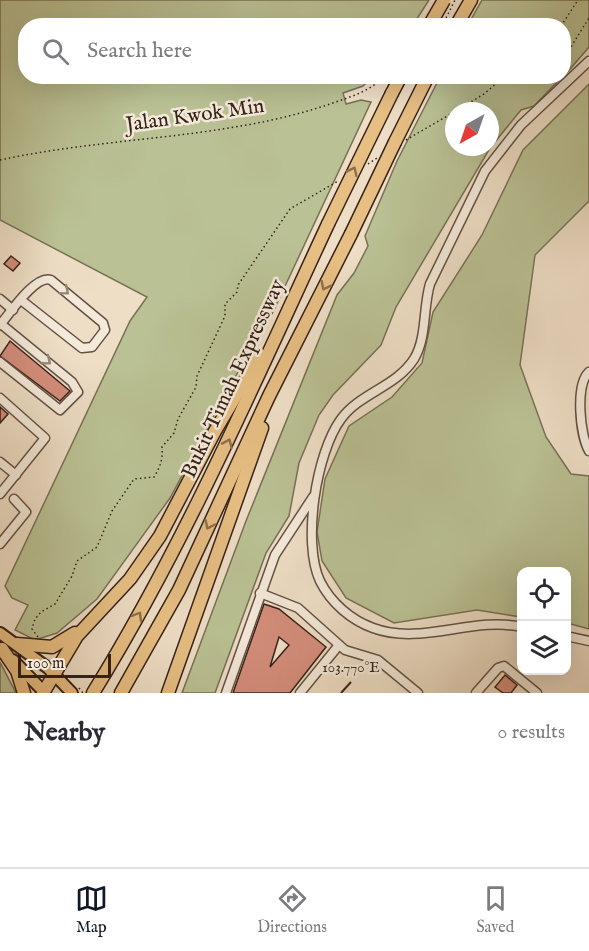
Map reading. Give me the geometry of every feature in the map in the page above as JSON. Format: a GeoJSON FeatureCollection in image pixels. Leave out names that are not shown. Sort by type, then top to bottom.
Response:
{"type":"FeatureCollection","features":[{"type":"Feature","properties":{"kind":"highway"},"geometry":{"type":"LineString","coordinates":[[434,18],[444,0]]}},
{"type":"Feature","properties":{"kind":"highway"},"geometry":{"type":"LineString","coordinates":[[461,18],[471,0]]}},
{"type":"Feature","properties":{"kind":"highway","name":"Bukit Timah Expressway"},"geometry":{"type":"LineString","coordinates":[[93,693],[159,580],[214,472],[328,224],[397,84]]}},
{"type":"Feature","properties":{"kind":"highway","name":"Bukit Timah Expressway"},"geometry":{"type":"LineString","coordinates":[[124,688],[179,590],[269,396],[425,84]]}},
{"type":"Feature","properties":{"kind":"highway"},"geometry":{"type":"LineString","coordinates":[[17,644],[52,647],[69,639],[130,579],[160,536],[215,431],[292,302]]}},
{"type":"Feature","properties":{"kind":"highway"},"geometry":{"type":"LineString","coordinates":[[168,693],[269,408],[269,396]]}},
{"type":"Feature","properties":{"kind":"highway"},"geometry":{"type":"LineString","coordinates":[[44,692],[53,673],[77,636],[94,616]]}},
{"type":"Feature","properties":{"kind":"highway"},"geometry":{"type":"LineString","coordinates":[[1,648],[17,670],[24,693]]}},
{"type":"Feature","properties":{"kind":"main road"},"geometry":{"type":"LineString","coordinates":[[0,633],[53,673],[72,693]]}},
{"type":"Feature","properties":{"kind":"main road"},"geometry":{"type":"LineString","coordinates":[[1,648],[44,692]]}},
{"type":"Feature","properties":{"kind":"street"},"geometry":{"type":"LineString","coordinates":[[571,77],[589,60]]}},
{"type":"Feature","properties":{"kind":"street"},"geometry":{"type":"LineString","coordinates":[[226,693],[260,593],[283,540],[313,496],[341,418],[404,373],[415,357],[421,343],[425,300],[430,284],[485,171],[521,125],[564,84]]}},
{"type":"Feature","properties":{"kind":"street"},"geometry":{"type":"LineString","coordinates":[[0,362],[60,410],[78,392],[72,382],[1,324],[21,300],[39,279],[45,278],[103,323],[105,330],[92,347],[82,348],[21,300]]}},
{"type":"Feature","properties":{"kind":"street"},"geometry":{"type":"LineString","coordinates":[[0,299],[13,310]]}},
{"type":"Feature","properties":{"kind":"street"},"geometry":{"type":"LineString","coordinates":[[589,372],[582,388],[581,425],[589,451]]}},
{"type":"Feature","properties":{"kind":"street"},"geometry":{"type":"LineString","coordinates":[[0,398],[45,438],[1,491]]}},
{"type":"Feature","properties":{"kind":"street"},"geometry":{"type":"LineString","coordinates":[[0,462],[16,475]]}},
{"type":"Feature","properties":{"kind":"street"},"geometry":{"type":"LineString","coordinates":[[313,496],[313,555],[320,580],[334,602],[353,619],[374,628],[398,634],[425,633],[487,623],[517,626]]}},
{"type":"Feature","properties":{"kind":"street"},"geometry":{"type":"LineString","coordinates":[[0,544],[26,513],[14,500]]}},
{"type":"Feature","properties":{"kind":"street"},"geometry":{"type":"LineString","coordinates":[[260,593],[298,608],[339,645],[349,652],[378,660],[418,693]]}},
{"type":"Feature","properties":{"kind":"street"},"geometry":{"type":"LineString","coordinates":[[571,637],[589,641]]}},
{"type":"Feature","properties":{"kind":"street"},"geometry":{"type":"LineString","coordinates":[[300,693],[339,645]]}},
{"type":"Feature","properties":{"kind":"street"},"geometry":{"type":"LineString","coordinates":[[477,693],[499,667],[504,666],[537,693]]}},
{"type":"Feature","properties":{"kind":"path"},"geometry":{"type":"LineString","coordinates":[[446,18],[455,0]]}},
{"type":"Feature","properties":{"kind":"path"},"geometry":{"type":"LineString","coordinates":[[566,18],[578,0]]}},
{"type":"Feature","properties":{"kind":"path"},"geometry":{"type":"LineString","coordinates":[[571,47],[589,18]]}},
{"type":"Feature","properties":{"kind":"path","name":"Jalan Kwok Min"},"geometry":{"type":"LineString","coordinates":[[0,160],[41,151],[263,122],[310,111],[372,89],[377,84]]}},
{"type":"Feature","properties":{"kind":"path"},"geometry":{"type":"LineString","coordinates":[[471,102],[496,84]]}},
{"type":"Feature","properties":{"kind":"path"},"geometry":{"type":"LineString","coordinates":[[405,141],[445,118]]}},
{"type":"Feature","properties":{"kind":"path"},"geometry":{"type":"LineString","coordinates":[[366,165],[386,153]]}},
{"type":"Feature","properties":{"kind":"path"},"geometry":{"type":"LineString","coordinates":[[42,642],[32,629],[35,619],[54,604],[72,576],[77,561],[97,547],[112,511],[134,479],[154,477],[159,468],[162,447],[174,433],[178,419],[196,387],[197,376],[225,316],[225,303],[237,292],[238,285],[290,208],[347,176]]}},
{"type":"Feature","properties":{"kind":"green space"},"geometry":{"type":"Polygon","coordinates":[[[0,0],[429,0],[417,18],[18,18],[18,84],[365,84],[343,93],[346,104],[361,100],[371,102],[273,312],[231,384],[170,498],[97,599],[57,633],[35,640],[15,630],[28,605],[12,598],[5,586],[130,321],[147,297],[0,220],[0,0]]]}},
{"type":"Feature","properties":{"kind":"green space"},"geometry":{"type":"Polygon","coordinates":[[[482,0],[589,0],[589,47],[571,68],[571,18],[472,18],[482,0]]]}},
{"type":"Feature","properties":{"kind":"green space"},"geometry":{"type":"Polygon","coordinates":[[[436,84],[555,84],[534,106],[521,110],[499,137],[499,102],[445,102],[445,156],[485,156],[396,307],[381,345],[333,395],[319,415],[299,463],[289,516],[266,553],[215,693],[182,693],[246,521],[337,295],[354,273],[368,246],[365,236],[397,161],[436,84]]]}},
{"type":"Feature","properties":{"kind":"green space"},"geometry":{"type":"Polygon","coordinates":[[[589,84],[589,201],[535,255],[520,365],[546,437],[571,474],[589,476],[589,629],[571,624],[571,567],[517,567],[517,616],[477,610],[394,623],[346,598],[322,561],[317,532],[325,479],[349,426],[392,397],[422,363],[433,312],[482,235],[523,150],[589,84]]]}},
{"type":"Feature","properties":{"kind":"green space"},"geometry":{"type":"Polygon","coordinates":[[[0,662],[16,693],[0,693],[0,662]]]}},
{"type":"Feature","properties":{"kind":"building"},"geometry":{"type":"Polygon","coordinates":[[[11,256],[20,263],[13,271],[4,264],[11,256]]]}},
{"type":"Feature","properties":{"kind":"building"},"geometry":{"type":"Polygon","coordinates":[[[10,341],[70,391],[60,401],[0,356],[10,341]]]}},
{"type":"Feature","properties":{"kind":"building"},"geometry":{"type":"Polygon","coordinates":[[[0,407],[8,414],[0,423],[0,407]]]}},
{"type":"Feature","properties":{"kind":"building"},"geometry":{"type":"Polygon","coordinates":[[[264,604],[279,609],[326,647],[290,693],[233,693],[264,604]],[[279,637],[270,667],[289,645],[279,637]]]}},
{"type":"Feature","properties":{"kind":"building"},"geometry":{"type":"Polygon","coordinates":[[[505,675],[517,685],[511,693],[503,693],[495,687],[505,675]]]}}]}
